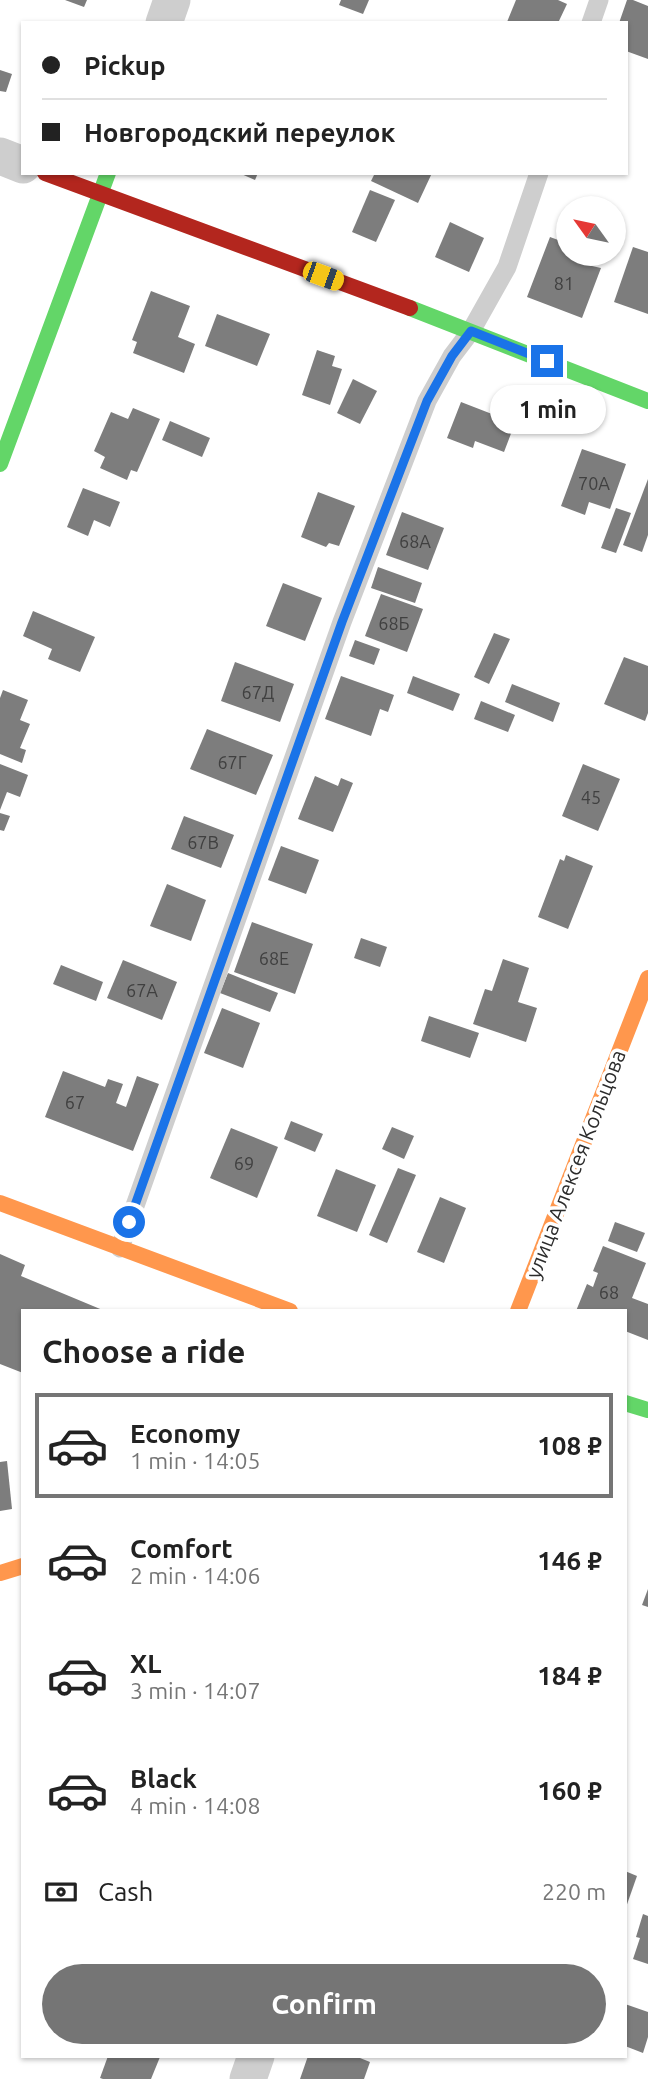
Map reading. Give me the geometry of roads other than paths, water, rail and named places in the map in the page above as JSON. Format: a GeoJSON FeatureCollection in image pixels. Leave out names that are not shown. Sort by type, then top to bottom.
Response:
{"type":"FeatureCollection","features":[{"type":"Feature","properties":{"kind":"street"},"geometry":{"type":"LineString","coordinates":[[164,21],[172,0]]}},
{"type":"Feature","properties":{"kind":"street"},"geometry":{"type":"LineString","coordinates":[[0,156],[21,164]]}},
{"type":"Feature","properties":{"kind":"street"},"geometry":{"type":"LineString","coordinates":[[49,175],[471,331],[648,401]]}},
{"type":"Feature","properties":{"kind":"street"},"geometry":{"type":"LineString","coordinates":[[0,464],[107,175]]}},
{"type":"Feature","properties":{"kind":"street","name":"улица Алексея Кольцова"},"geometry":{"type":"LineString","coordinates":[[519,1309],[648,978]]}},
{"type":"Feature","properties":{"kind":"street"},"geometry":{"type":"LineString","coordinates":[[0,1203],[285,1309]]}},
{"type":"Feature","properties":{"kind":"street"},"geometry":{"type":"LineString","coordinates":[[627,1405],[648,1410]]}},
{"type":"Feature","properties":{"kind":"street"},"geometry":{"type":"LineString","coordinates":[[248,2079],[255,2058]]}},
{"type":"Feature","properties":{"kind":"lane"},"geometry":{"type":"LineString","coordinates":[[592,21],[599,0]]}},
{"type":"Feature","properties":{"kind":"lane"},"geometry":{"type":"LineString","coordinates":[[120,1248],[347,609],[427,401],[452,356],[471,331],[506,267],[538,175]]}}]}
